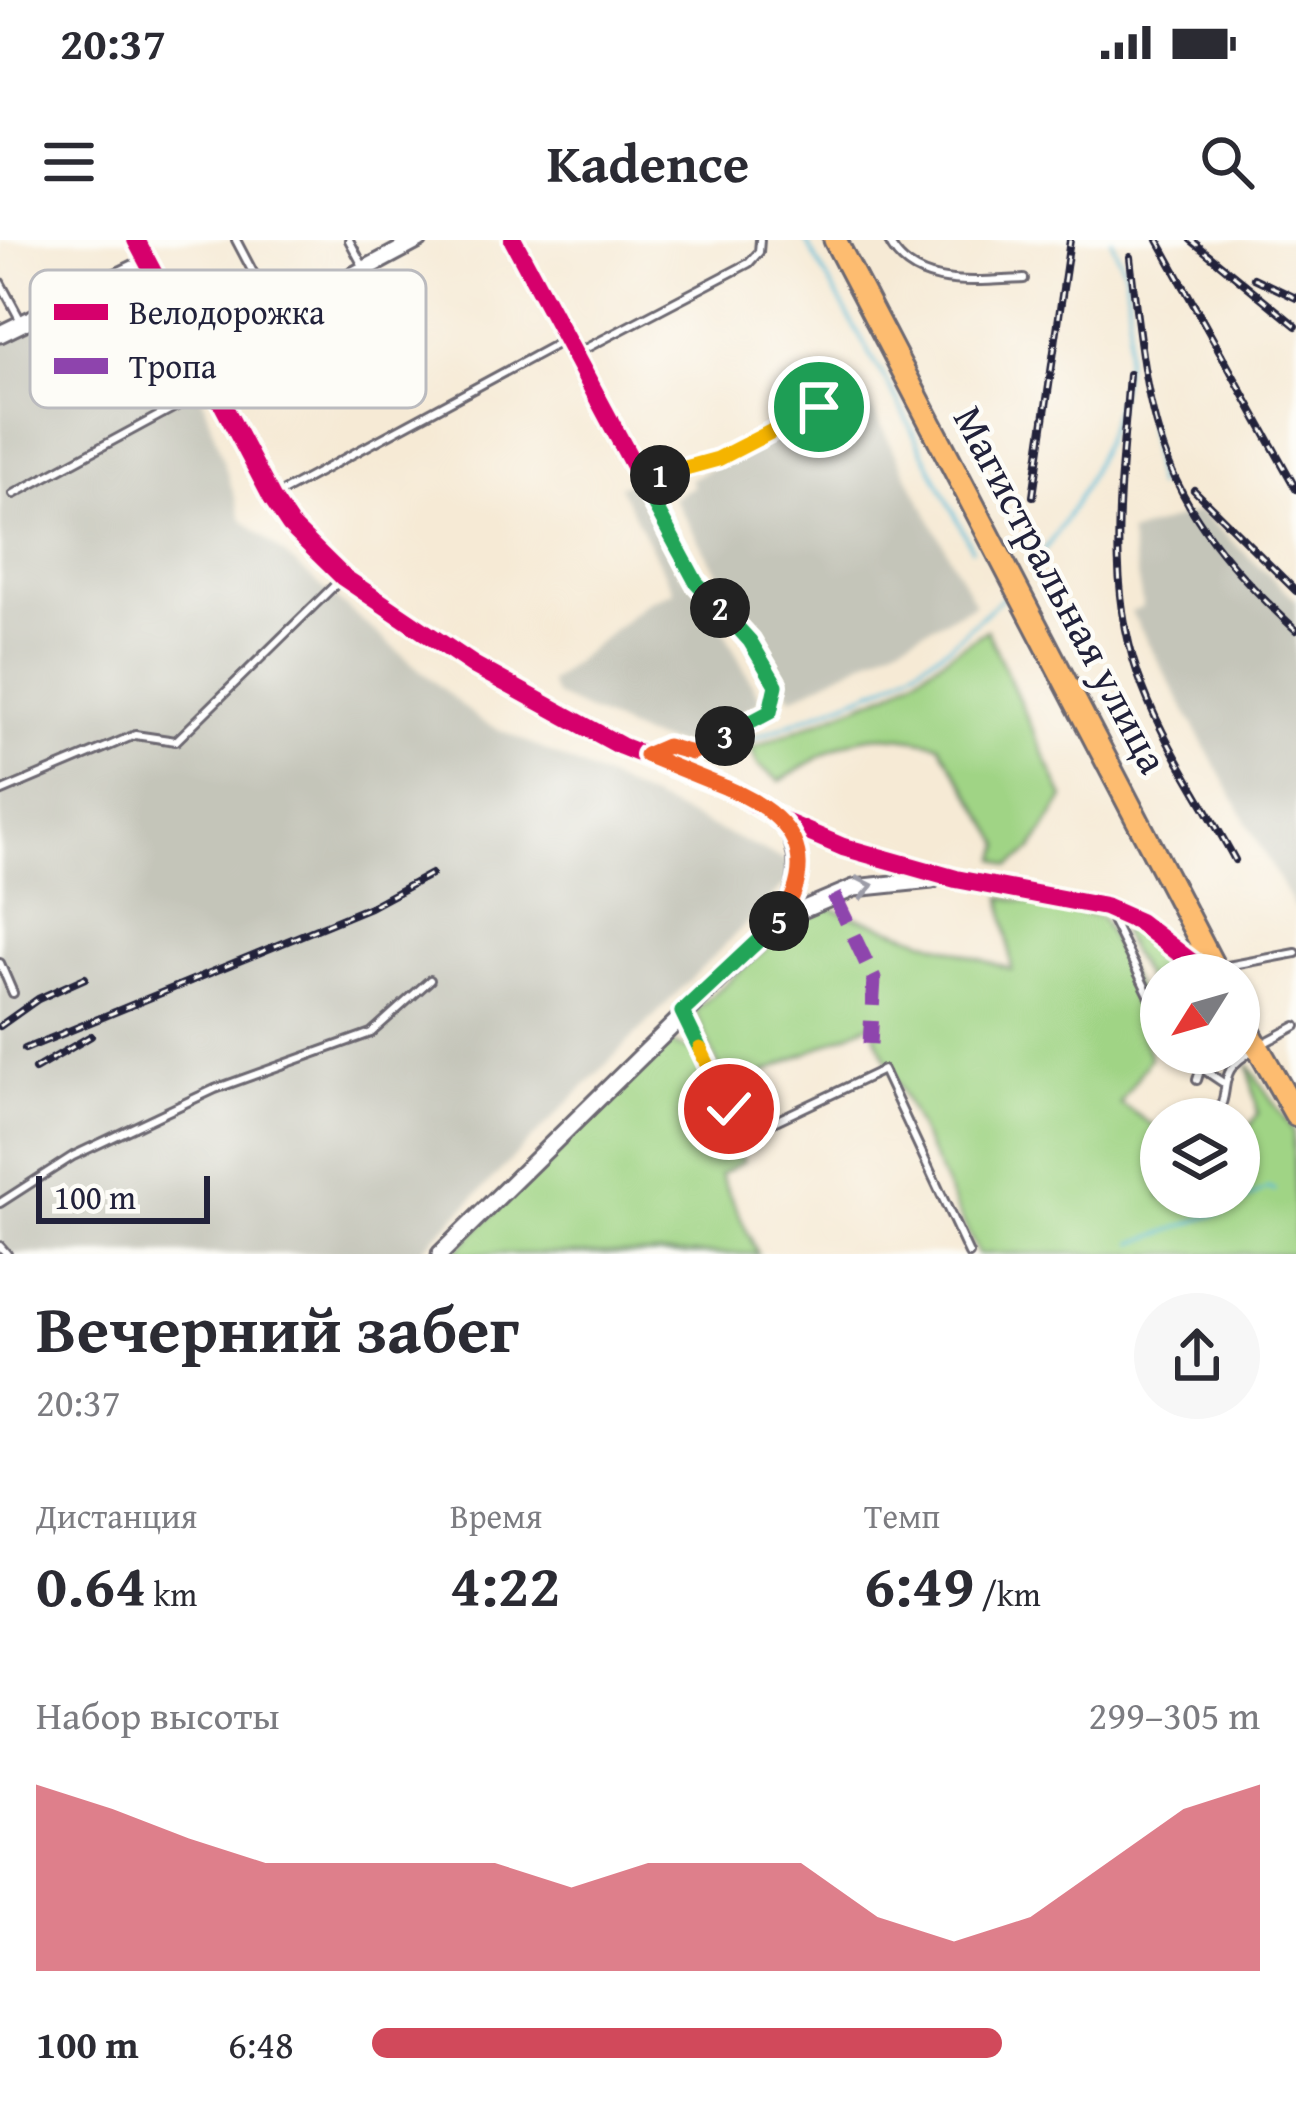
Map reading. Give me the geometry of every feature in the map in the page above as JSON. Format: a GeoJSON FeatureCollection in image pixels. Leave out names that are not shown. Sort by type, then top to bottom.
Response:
{"type":"FeatureCollection","features":[{"type":"Feature","properties":{"kind":"main road","name":"Магистральная улица"},"geometry":{"type":"LineString","coordinates":[[836,240],[1205,954]]}},
{"type":"Feature","properties":{"kind":"main road"},"geometry":{"type":"LineString","coordinates":[[1260,1056],[1296,1115]]}},
{"type":"Feature","properties":{"kind":"street"},"geometry":{"type":"LineString","coordinates":[[136,240],[152,270]]}},
{"type":"Feature","properties":{"kind":"street"},"geometry":{"type":"LineString","coordinates":[[365,269],[419,240]]}},
{"type":"Feature","properties":{"kind":"street"},"geometry":{"type":"LineString","coordinates":[[513,240],[696,582],[750,641],[776,685],[770,712],[692,753],[667,746],[646,755]]}},
{"type":"Feature","properties":{"kind":"street"},"geometry":{"type":"LineString","coordinates":[[131,270],[148,262]]}},
{"type":"Feature","properties":{"kind":"street"},"geometry":{"type":"LineString","coordinates":[[0,334],[30,319]]}},
{"type":"Feature","properties":{"kind":"street"},"geometry":{"type":"LineString","coordinates":[[225,408],[290,525],[343,577],[475,666],[646,755],[732,790],[785,822],[843,847],[956,879],[1105,907],[1139,922],[1186,954]]}},
{"type":"Feature","properties":{"kind":"street"},"geometry":{"type":"LineString","coordinates":[[780,920],[800,878],[794,841],[785,822]]}},
{"type":"Feature","properties":{"kind":"street"},"geometry":{"type":"LineString","coordinates":[[440,1254],[780,920],[854,888],[956,879]]}},
{"type":"Feature","properties":{"kind":"lane"},"geometry":{"type":"LineString","coordinates":[[236,240],[252,270]]}},
{"type":"Feature","properties":{"kind":"lane"},"geometry":{"type":"LineString","coordinates":[[349,240],[365,269]]}},
{"type":"Feature","properties":{"kind":"lane"},"geometry":{"type":"LineString","coordinates":[[574,355],[749,263],[759,252],[760,240]]}},
{"type":"Feature","properties":{"kind":"lane"},"geometry":{"type":"LineString","coordinates":[[888,240],[895,255],[922,274],[962,281],[1024,279]]}},
{"type":"Feature","properties":{"kind":"lane"},"geometry":{"type":"LineString","coordinates":[[0,282],[22,323]]}},
{"type":"Feature","properties":{"kind":"lane"},"geometry":{"type":"LineString","coordinates":[[272,498],[566,339]]}},
{"type":"Feature","properties":{"kind":"lane"},"geometry":{"type":"LineString","coordinates":[[640,478],[718,459],[819,407]]}},
{"type":"Feature","properties":{"kind":"lane"},"geometry":{"type":"LineString","coordinates":[[14,494],[172,408]]}},
{"type":"Feature","properties":{"kind":"lane"},"geometry":{"type":"LineString","coordinates":[[0,791],[135,735],[176,741],[343,577]]}},
{"type":"Feature","properties":{"kind":"lane"},"geometry":{"type":"LineString","coordinates":[[1105,907],[1140,977]]}},
{"type":"Feature","properties":{"kind":"lane"},"geometry":{"type":"LineString","coordinates":[[1260,962],[1296,953]]}},
{"type":"Feature","properties":{"kind":"lane"},"geometry":{"type":"LineString","coordinates":[[0,963],[13,993]]}},
{"type":"Feature","properties":{"kind":"lane"},"geometry":{"type":"LineString","coordinates":[[0,1203],[74,1156],[215,1090],[370,1033],[430,980]]}},
{"type":"Feature","properties":{"kind":"lane"},"geometry":{"type":"LineString","coordinates":[[682,1012],[742,1137],[883,1070],[969,1254]]}},
{"type":"Feature","properties":{"kind":"lane"},"geometry":{"type":"LineString","coordinates":[[1260,1031],[1296,1026]]}},
{"type":"Feature","properties":{"kind":"lane"},"geometry":{"type":"LineString","coordinates":[[1198,1080],[1200,1074]]}},
{"type":"Feature","properties":{"kind":"lane"},"geometry":{"type":"LineString","coordinates":[[1213,1074],[1222,1082]]}},
{"type":"Feature","properties":{"kind":"lane"},"geometry":{"type":"LineString","coordinates":[[1223,1098],[1227,1074]]}},
{"type":"Feature","properties":{"kind":"lane"},"geometry":{"type":"LineString","coordinates":[[0,1246],[7,1254]]}},
{"type":"Feature","properties":{"kind":"shaded area"},"geometry":{"type":"Polygon","coordinates":[[[30,327],[30,408],[206,408],[242,519],[479,720],[801,868],[418,1254],[0,1254],[0,341],[30,327]]]}},
{"type":"Feature","properties":{"kind":"shaded area"},"geometry":{"type":"Polygon","coordinates":[[[862,390],[975,604],[792,698],[673,497],[694,486],[690,479],[862,390]]]}},
{"type":"Feature","properties":{"kind":"shaded area"},"geometry":{"type":"Polygon","coordinates":[[[631,481],[682,576],[705,595],[761,701],[683,746],[643,736],[556,696],[549,683],[647,602],[674,591],[619,486],[631,481]]]}},
{"type":"Feature","properties":{"kind":"shaded area"},"geometry":{"type":"Polygon","coordinates":[[[1199,511],[1296,600],[1296,911],[1131,612],[1143,607],[1129,534],[1199,511]]]}},
{"type":"Feature","properties":{"kind":"green space"},"geometry":{"type":"Polygon","coordinates":[[[987,630],[1064,798],[1032,850],[1010,866],[997,859],[1002,845],[939,744],[889,736],[855,740],[780,781],[758,765],[751,748],[893,691],[987,630]]]}},
{"type":"Feature","properties":{"kind":"green space"},"geometry":{"type":"Polygon","coordinates":[[[1002,897],[1101,917],[1140,995],[1140,1073],[1120,1103],[1140,1117],[1140,1218],[1260,1218],[1260,1098],[1255,1098],[1250,1074],[1254,1074],[1293,1131],[1296,1254],[978,1254],[870,1024],[728,1089],[695,1010],[818,904],[1012,970],[1002,897]]]}},
{"type":"Feature","properties":{"kind":"green space"},"geometry":{"type":"Polygon","coordinates":[[[1134,924],[1176,954],[1140,954],[1140,968],[1121,933],[1134,924]]]}},
{"type":"Feature","properties":{"kind":"green space"},"geometry":{"type":"Polygon","coordinates":[[[662,1041],[693,1050],[743,1161],[720,1175],[758,1254],[453,1254],[662,1041]]]}},
{"type":"Feature","properties":{"kind":"waterway"},"geometry":{"type":"LineString","coordinates":[[805,240],[895,397],[972,549]]}},
{"type":"Feature","properties":{"kind":"waterway"},"geometry":{"type":"LineString","coordinates":[[1032,566],[1076,502],[1120,390],[1128,311],[1125,273],[1112,240]]}},
{"type":"Feature","properties":{"kind":"waterway"},"geometry":{"type":"LineString","coordinates":[[1148,422],[1156,486]]}},
{"type":"Feature","properties":{"kind":"waterway"},"geometry":{"type":"LineString","coordinates":[[689,757],[704,758],[887,685],[949,646],[1004,596]]}},
{"type":"Feature","properties":{"kind":"waterway"},"geometry":{"type":"LineString","coordinates":[[1134,1243],[1228,1210],[1268,1188],[1275,1190]]}},
{"type":"Feature","properties":{"kind":"railway"},"geometry":{"type":"LineString","coordinates":[[1033,496],[1070,240]]}},
{"type":"Feature","properties":{"kind":"railway"},"geometry":{"type":"LineString","coordinates":[[1158,240],[1296,489]]}},
{"type":"Feature","properties":{"kind":"railway"},"geometry":{"type":"LineString","coordinates":[[1191,240],[1296,326]]}},
{"type":"Feature","properties":{"kind":"railway"},"geometry":{"type":"LineString","coordinates":[[1130,257],[1145,374],[1169,463],[1215,543],[1296,630]]}},
{"type":"Feature","properties":{"kind":"railway"},"geometry":{"type":"LineString","coordinates":[[1254,278],[1296,298]]}},
{"type":"Feature","properties":{"kind":"railway"},"geometry":{"type":"LineString","coordinates":[[1129,374],[1118,533],[1123,612],[1131,650],[1163,732],[1235,860]]}},
{"type":"Feature","properties":{"kind":"railway"},"geometry":{"type":"LineString","coordinates":[[1194,490],[1296,591]]}},
{"type":"Feature","properties":{"kind":"railway"},"geometry":{"type":"LineString","coordinates":[[25,1049],[370,907],[431,874]]}},
{"type":"Feature","properties":{"kind":"railway"},"geometry":{"type":"LineString","coordinates":[[0,1026],[38,999],[85,978]]}},
{"type":"Feature","properties":{"kind":"railway"},"geometry":{"type":"LineString","coordinates":[[35,1069],[91,1036]]}},
{"type":"Feature","properties":{"kind":"marked path"},"geometry":{"type":"LineString","coordinates":[[834,895],[874,979],[870,1044]]}},
{"type":"Feature","properties":{"kind":"cycle path"},"geometry":{"type":"LineString","coordinates":[[136,240],[152,270]]}},
{"type":"Feature","properties":{"kind":"cycle path"},"geometry":{"type":"LineString","coordinates":[[513,240],[696,582],[750,641],[776,685],[770,712],[692,753],[667,746],[646,755]]}},
{"type":"Feature","properties":{"kind":"cycle path"},"geometry":{"type":"LineString","coordinates":[[225,408],[290,525],[343,577],[475,666],[621,746],[732,790],[785,822],[843,847],[956,879],[1105,907],[1139,922],[1181,954]]}},
{"type":"Feature","properties":{"kind":"route"},"geometry":{"type":"LineString","coordinates":[[729,1109],[682,1012],[780,920],[794,897],[799,861],[785,822],[761,805],[646,755],[667,746],[692,753],[770,712],[776,685],[750,641],[696,582],[640,478],[718,459],[819,407]]}}]}
